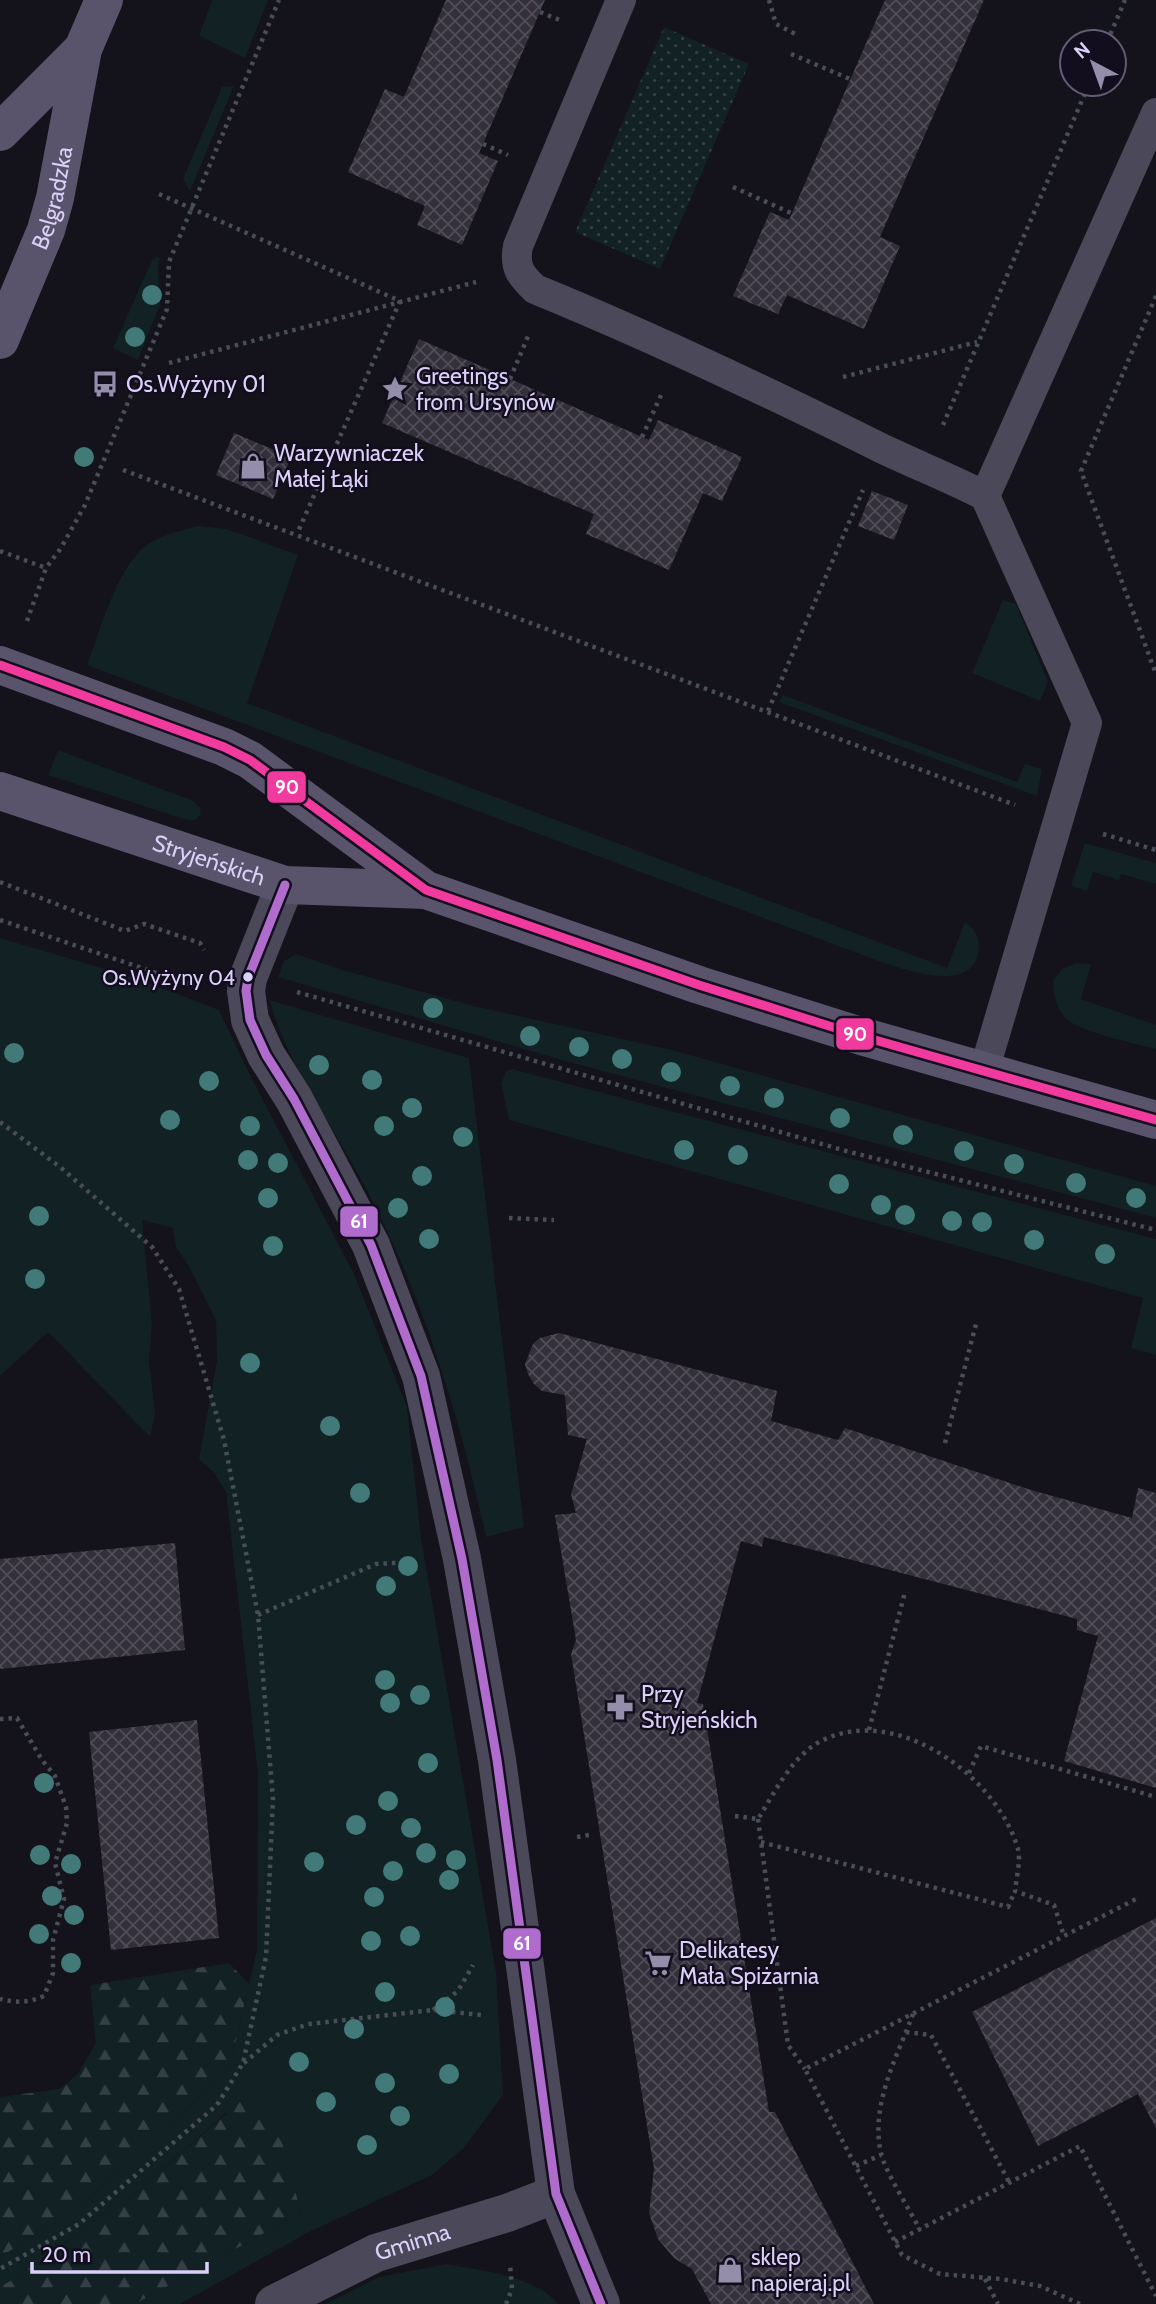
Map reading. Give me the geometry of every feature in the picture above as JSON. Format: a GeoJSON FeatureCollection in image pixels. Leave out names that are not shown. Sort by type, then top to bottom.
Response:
{"type":"FeatureCollection","features":[{"type":"Feature","properties":{"kind":"street","name":"Belgradzka"},"geometry":{"type":"LineString","coordinates":[[0,341],[46,230],[55,198],[83,49],[104,0]]}},
{"type":"Feature","properties":{"kind":"street","name":"Belgradzka"},"geometry":{"type":"LineString","coordinates":[[0,132],[83,49]]}},
{"type":"Feature","properties":{"kind":"street","name":"Stryjeńskich"},"geometry":{"type":"LineString","coordinates":[[0,665],[224,747],[250,760],[426,890]]}},
{"type":"Feature","properties":{"kind":"street","name":"Stryjeńskich"},"geometry":{"type":"LineString","coordinates":[[0,791],[285,885],[426,890],[699,985],[861,1036],[1156,1120]]}},
{"type":"Feature","properties":{"kind":"street"},"geometry":{"type":"LineString","coordinates":[[285,885],[247,985],[250,1020],[266,1055],[294,1099],[371,1245],[421,1376],[462,1559],[497,1759],[556,2194],[601,2304]]}},
{"type":"Feature","properties":{"kind":"street","name":"Gminna"},"geometry":{"type":"LineString","coordinates":[[274,2304],[376,2253],[507,2213],[556,2194]]}},
{"type":"Feature","properties":{"kind":"lane"},"geometry":{"type":"LineString","coordinates":[[621,0],[518,246],[516,260],[519,272],[535,289],[776,395],[985,496],[1087,723],[984,1071]]}},
{"type":"Feature","properties":{"kind":"lane"},"geometry":{"type":"LineString","coordinates":[[985,496],[1156,113]]}},
{"type":"Feature","properties":{"kind":"path"},"geometry":{"type":"LineString","coordinates":[[24,628],[46,568],[61,548],[85,505],[167,309],[169,262],[279,0]]}},
{"type":"Feature","properties":{"kind":"path"},"geometry":{"type":"LineString","coordinates":[[769,0],[776,24],[799,36]]}},
{"type":"Feature","properties":{"kind":"path"},"geometry":{"type":"LineString","coordinates":[[1113,28],[1125,0]]}},
{"type":"Feature","properties":{"kind":"path"},"geometry":{"type":"LineString","coordinates":[[791,54],[850,79]]}},
{"type":"Feature","properties":{"kind":"path"},"geometry":{"type":"LineString","coordinates":[[924,467],[1083,98]]}},
{"type":"Feature","properties":{"kind":"path"},"geometry":{"type":"LineString","coordinates":[[733,187],[791,213]]}},
{"type":"Feature","properties":{"kind":"path"},"geometry":{"type":"LineString","coordinates":[[159,194],[400,301]]}},
{"type":"Feature","properties":{"kind":"path"},"geometry":{"type":"LineString","coordinates":[[169,363],[519,272]]}},
{"type":"Feature","properties":{"kind":"path"},"geometry":{"type":"LineString","coordinates":[[1156,296],[1081,471],[1156,674]]}},
{"type":"Feature","properties":{"kind":"path"},"geometry":{"type":"LineString","coordinates":[[297,534],[400,301]]}},
{"type":"Feature","properties":{"kind":"path"},"geometry":{"type":"LineString","coordinates":[[776,395],[978,342]]}},
{"type":"Feature","properties":{"kind":"path"},"geometry":{"type":"LineString","coordinates":[[768,711],[881,448]]}},
{"type":"Feature","properties":{"kind":"path"},"geometry":{"type":"LineString","coordinates":[[122,470],[1028,809]]}},
{"type":"Feature","properties":{"kind":"path"},"geometry":{"type":"LineString","coordinates":[[0,551],[46,568]]}},
{"type":"Feature","properties":{"kind":"path"},"geometry":{"type":"LineString","coordinates":[[1094,831],[1156,850]]}},
{"type":"Feature","properties":{"kind":"path"},"geometry":{"type":"LineString","coordinates":[[0,882],[125,931],[144,924],[200,943],[211,964],[247,985],[497,1052],[846,1151],[1156,1230]]}},
{"type":"Feature","properties":{"kind":"path"},"geometry":{"type":"LineString","coordinates":[[0,920],[223,996],[247,985]]}},
{"type":"Feature","properties":{"kind":"path"},"geometry":{"type":"LineString","coordinates":[[0,1122],[60,1167],[152,1247],[179,1289],[224,1440],[258,1615],[273,1799],[266,1957],[243,2063]]}},
{"type":"Feature","properties":{"kind":"path"},"geometry":{"type":"LineString","coordinates":[[509,1218],[554,1220]]}},
{"type":"Feature","properties":{"kind":"path"},"geometry":{"type":"LineString","coordinates":[[945,1443],[976,1324]]}},
{"type":"Feature","properties":{"kind":"path"},"geometry":{"type":"LineString","coordinates":[[258,1615],[376,1564],[462,1559]]}},
{"type":"Feature","properties":{"kind":"path"},"geometry":{"type":"LineString","coordinates":[[869,1731],[905,1592]]}},
{"type":"Feature","properties":{"kind":"path"},"geometry":{"type":"LineString","coordinates":[[0,1719],[17,1718],[42,1760],[55,1776],[66,1807],[67,1823],[55,1863],[64,1899],[53,1940],[53,1973],[50,1985],[44,1996],[35,2000],[19,2003],[0,1999]]}},
{"type":"Feature","properties":{"kind":"path"},"geometry":{"type":"LineString","coordinates":[[761,1842],[1008,1907],[1015,1891],[1019,1851],[998,1807],[969,1773],[931,1747],[904,1737],[869,1731],[822,1741],[800,1757],[758,1819],[761,1842],[788,2045],[805,2069],[902,2255],[940,2274],[1041,2286],[1080,2304]]}},
{"type":"Feature","properties":{"kind":"path"},"geometry":{"type":"LineString","coordinates":[[969,1773],[981,1746],[1156,1797]]}},
{"type":"Feature","properties":{"kind":"path"},"geometry":{"type":"LineString","coordinates":[[735,1816],[758,1819]]}},
{"type":"Feature","properties":{"kind":"path"},"geometry":{"type":"LineString","coordinates":[[577,1837],[589,1835]]}},
{"type":"Feature","properties":{"kind":"path"},"geometry":{"type":"LineString","coordinates":[[1015,1891],[1054,1905],[1064,1936]]}},
{"type":"Feature","properties":{"kind":"path"},"geometry":{"type":"LineString","coordinates":[[805,2069],[1138,1898]]}},
{"type":"Feature","properties":{"kind":"path"},"geometry":{"type":"LineString","coordinates":[[0,2269],[79,2224],[217,2105],[243,2063],[276,2035],[309,2024],[433,2010],[473,2015],[532,2015]]}},
{"type":"Feature","properties":{"kind":"path"},"geometry":{"type":"LineString","coordinates":[[914,2013],[883,2092],[879,2130],[881,2155],[919,2230]]}},
{"type":"Feature","properties":{"kind":"path"},"geometry":{"type":"LineString","coordinates":[[906,2032],[931,2035],[1009,2182]]}},
{"type":"Feature","properties":{"kind":"path"},"geometry":{"type":"LineString","coordinates":[[895,2242],[1080,2146],[1156,2296]]}},
{"type":"Feature","properties":{"kind":"path"},"geometry":{"type":"LineString","coordinates":[[856,2166],[881,2155]]}},
{"type":"Feature","properties":{"kind":"path"},"geometry":{"type":"LineString","coordinates":[[985,2278],[998,2304]]}},
{"type":"Feature","properties":{"kind":"green space"},"geometry":{"type":"Polygon","coordinates":[[[212,0],[268,0],[245,58],[199,36],[212,0]]]}},
{"type":"Feature","properties":{"kind":"green space"},"geometry":{"type":"Polygon","coordinates":[[[664,27],[749,64],[660,269],[575,232],[664,27]]]}},
{"type":"Feature","properties":{"kind":"green space"},"geometry":{"type":"Polygon","coordinates":[[[234,86],[190,191],[183,179],[222,87],[234,86]]]}},
{"type":"Feature","properties":{"kind":"green space"},"geometry":{"type":"Polygon","coordinates":[[[160,258],[160,305],[138,360],[113,348],[152,260],[160,258]]]}},
{"type":"Feature","properties":{"kind":"green space"},"geometry":{"type":"Polygon","coordinates":[[[199,526],[227,529],[298,555],[247,703],[947,968],[965,922],[973,928],[977,936],[978,954],[970,968],[956,975],[937,976],[872,959],[87,665],[110,602],[133,558],[155,540],[199,526]]]}},
{"type":"Feature","properties":{"kind":"green space"},"geometry":{"type":"Polygon","coordinates":[[[1003,600],[1016,604],[1048,682],[1040,701],[972,673],[1003,600]]]}},
{"type":"Feature","properties":{"kind":"green space"},"geometry":{"type":"Polygon","coordinates":[[[783,695],[1017,782],[1025,764],[1042,769],[1037,796],[779,702],[783,695]]]}},
{"type":"Feature","properties":{"kind":"green space"},"geometry":{"type":"Polygon","coordinates":[[[58,750],[194,801],[201,814],[195,820],[187,820],[48,775],[58,750]]]}},
{"type":"Feature","properties":{"kind":"green space"},"geometry":{"type":"Polygon","coordinates":[[[1085,843],[1156,863],[1156,884],[1121,874],[1119,880],[1093,872],[1087,891],[1071,886],[1085,843]]]}},
{"type":"Feature","properties":{"kind":"green space"},"geometry":{"type":"Polygon","coordinates":[[[0,938],[136,978],[219,1010],[354,1274],[407,1407],[421,1538],[496,1972],[503,2095],[464,2148],[432,2175],[307,2233],[180,2304],[135,2304],[301,2213],[275,2116],[226,2113],[133,2195],[0,2287],[0,2257],[78,2208],[229,2070],[257,1950],[258,1774],[226,1492],[214,1473],[199,1459],[217,1361],[216,1320],[190,1268],[176,1247],[173,1228],[142,1220],[152,1326],[149,1360],[155,1414],[150,1437],[48,1332],[0,1376],[0,938]]]}},
{"type":"Feature","properties":{"kind":"green space"},"geometry":{"type":"Polygon","coordinates":[[[296,954],[343,970],[474,1006],[672,1050],[1156,1186],[1156,1218],[565,1061],[278,977],[284,961],[296,954]]]}},
{"type":"Feature","properties":{"kind":"green space"},"geometry":{"type":"Polygon","coordinates":[[[1076,963],[1091,964],[1081,999],[1156,1025],[1156,1049],[1093,1032],[1064,1017],[1055,1000],[1053,981],[1062,969],[1076,963]]]}},
{"type":"Feature","properties":{"kind":"green space"},"geometry":{"type":"Polygon","coordinates":[[[269,1000],[469,1058],[524,1527],[486,1537],[465,1449],[424,1319],[389,1235],[356,1170],[301,1075],[269,1000]]]}},
{"type":"Feature","properties":{"kind":"green space"},"geometry":{"type":"Polygon","coordinates":[[[512,1069],[1156,1239],[1156,1355],[1131,1348],[1143,1298],[509,1120],[501,1083],[506,1071],[512,1069]]]}},
{"type":"Feature","properties":{"kind":"green space"},"geometry":{"type":"Polygon","coordinates":[[[229,1963],[249,1984],[229,2070],[78,2208],[0,2257],[0,2097],[59,2089],[78,2074],[96,2043],[90,1985],[229,1963]]]}},
{"type":"Feature","properties":{"kind":"green space"},"geometry":{"type":"Polygon","coordinates":[[[249,2094],[275,2115],[301,2213],[135,2304],[0,2304],[0,2287],[133,2195],[249,2094]]]}},
{"type":"Feature","properties":{"kind":"green space"},"geometry":{"type":"Polygon","coordinates":[[[447,2264],[522,2281],[548,2294],[558,2304],[325,2304],[379,2277],[447,2264]]]}},
{"type":"Feature","properties":{"kind":"building"},"geometry":{"type":"Polygon","coordinates":[[[446,0],[545,0],[479,153],[498,161],[462,245],[417,225],[425,206],[348,172],[385,89],[404,97],[446,0]]]}},
{"type":"Feature","properties":{"kind":"building"},"geometry":{"type":"Polygon","coordinates":[[[885,0],[984,0],[880,237],[900,246],[864,329],[787,295],[778,314],[733,296],[770,212],[789,220],[885,0]]]}},
{"type":"Feature","properties":{"kind":"building"},"geometry":{"type":"Polygon","coordinates":[[[419,339],[649,440],[658,420],[742,457],[722,501],[703,493],[669,570],[586,534],[594,514],[382,423],[419,339]]]}},
{"type":"Feature","properties":{"kind":"building","name":"Warzywniaczek Małej Łąki"},"geometry":{"type":"Polygon","coordinates":[[[234,433],[291,457],[273,499],[216,475],[234,433]]]}},
{"type":"Feature","properties":{"kind":"building"},"geometry":{"type":"Polygon","coordinates":[[[872,491],[908,505],[894,540],[858,526],[872,491]]]}},
{"type":"Feature","properties":{"kind":"building"},"geometry":{"type":"Polygon","coordinates":[[[559,1333],[777,1391],[771,1421],[838,1440],[845,1428],[1031,1490],[1132,1518],[1138,1488],[1156,1493],[1156,1788],[1064,1761],[1098,1636],[1077,1630],[1077,1619],[764,1537],[762,1547],[741,1541],[697,1703],[703,1704],[769,2112],[775,2112],[874,2304],[711,2304],[692,2269],[674,2258],[658,2239],[649,2213],[654,2169],[571,1654],[576,1640],[555,1515],[576,1513],[571,1494],[587,1439],[568,1435],[565,1395],[542,1391],[534,1384],[525,1364],[533,1344],[540,1338],[559,1333]]]}},
{"type":"Feature","properties":{"kind":"building"},"geometry":{"type":"Polygon","coordinates":[[[175,1543],[185,1650],[0,1669],[0,1559],[175,1543]]]}},
{"type":"Feature","properties":{"kind":"building"},"geometry":{"type":"Polygon","coordinates":[[[197,1720],[219,1938],[111,1950],[89,1732],[197,1720]]]}},
{"type":"Feature","properties":{"kind":"building"},"geometry":{"type":"Polygon","coordinates":[[[1156,1918],[1156,2128],[1138,2094],[1038,2146],[972,2012],[1156,1918]]]}},
{"type":"Feature","properties":{"kind":"transit line","name":"90"},"geometry":{"type":"LineString","coordinates":[[0,665],[224,747],[250,760],[426,890],[699,985],[861,1036],[1156,1120]]}},
{"type":"Feature","properties":{"kind":"transit line","name":"61"},"geometry":{"type":"LineString","coordinates":[[285,885],[248,978],[246,991],[250,1020],[266,1055],[294,1099],[371,1245],[421,1376],[462,1559],[497,1760],[556,2194],[601,2304]]}},
{"type":"Feature","properties":{"kind":"place","name":"Os.Wyżyny 01"},"geometry":{"type":"Point","coordinates":[105,384]}},
{"type":"Feature","properties":{"kind":"place","name":"Greetings from Ursynów"},"geometry":{"type":"Point","coordinates":[395,389]}},
{"type":"Feature","properties":{"kind":"place","name":"Warzywniaczek Małej Łąki"},"geometry":{"type":"Point","coordinates":[253,466]}},
{"type":"Feature","properties":{"kind":"place","name":"Os.Wyżyny 04"},"geometry":{"type":"Point","coordinates":[248,977]}},
{"type":"Feature","properties":{"kind":"place","name":"Przy Stryjeńskich"},"geometry":{"type":"Point","coordinates":[620,1707]}},
{"type":"Feature","properties":{"kind":"place","name":"Delikatesy Mała Spiżarnia"},"geometry":{"type":"Point","coordinates":[658,1963]}},
{"type":"Feature","properties":{"kind":"place","name":"sklep napieraj.pl"},"geometry":{"type":"Point","coordinates":[730,2270]}}]}
